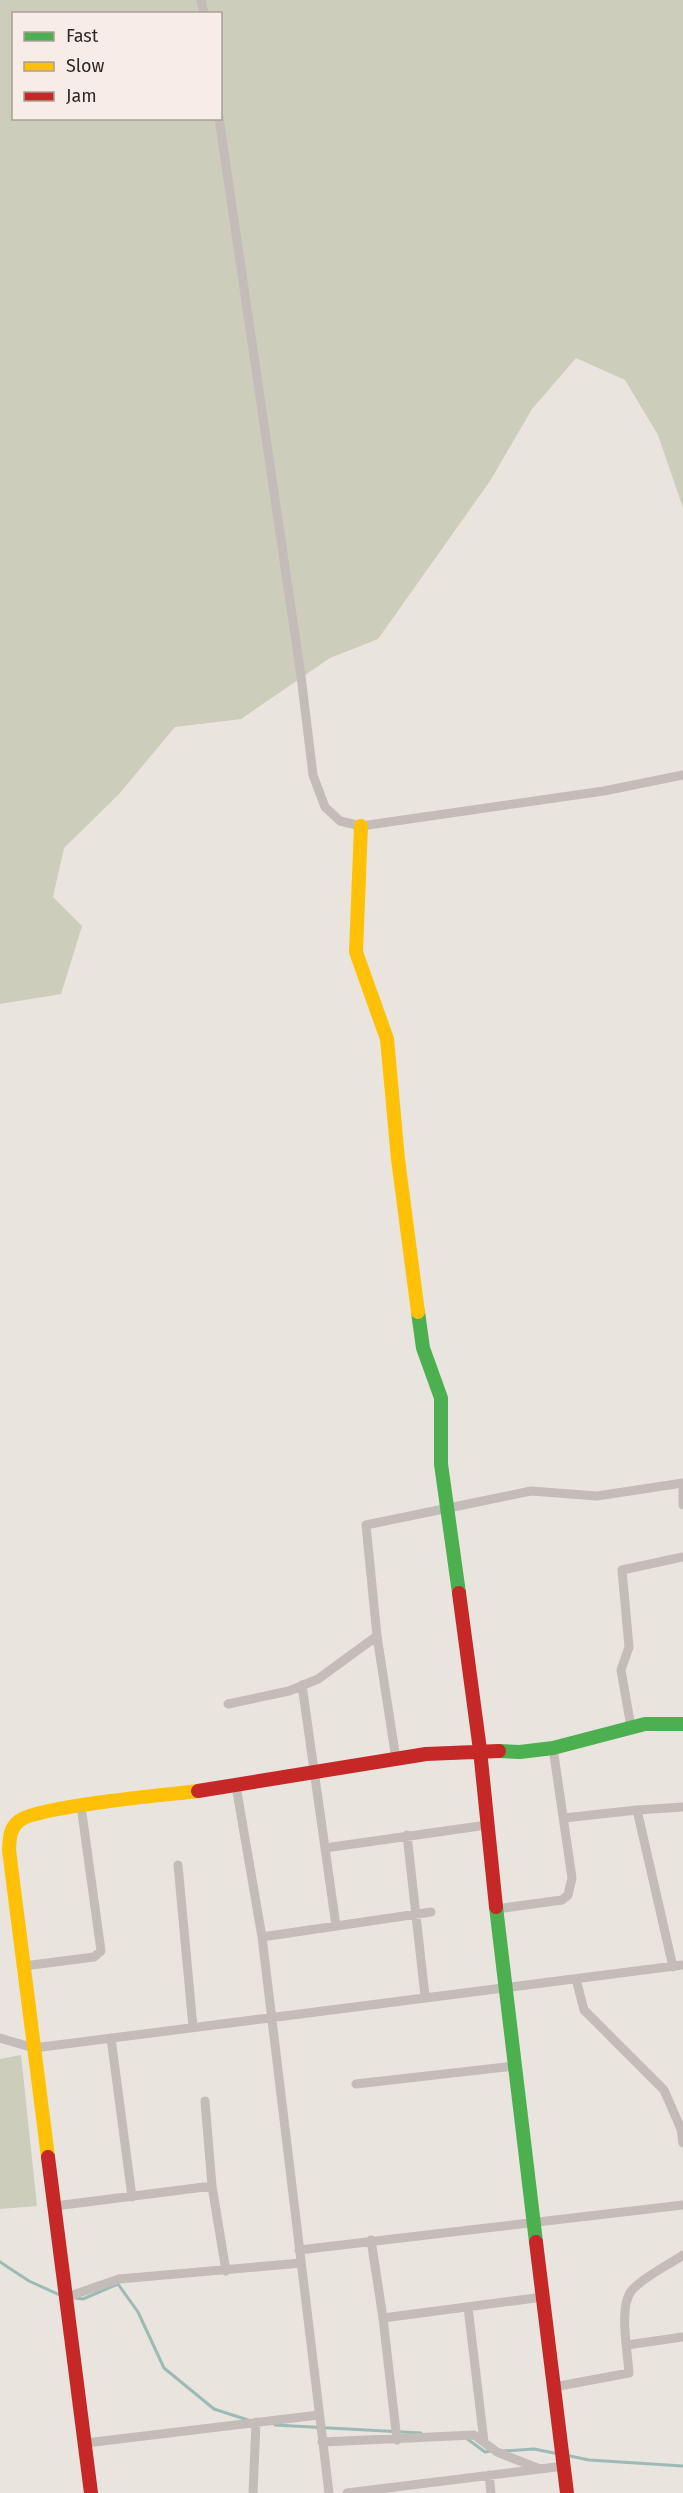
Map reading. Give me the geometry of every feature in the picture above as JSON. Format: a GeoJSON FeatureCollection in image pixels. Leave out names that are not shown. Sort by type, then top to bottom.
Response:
{"type":"FeatureCollection","features":[{"type":"Feature","properties":{"kind":"street"},"geometry":{"type":"LineString","coordinates":[[219,120],[300,664],[313,775],[325,807],[340,821],[362,826],[604,790],[683,775]]}},
{"type":"Feature","properties":{"kind":"street"},"geometry":{"type":"LineString","coordinates":[[362,826],[357,952],[387,1039],[398,1159],[423,1347],[441,1398],[441,1464],[446,1509],[480,1750],[505,1989],[567,2493]]}},
{"type":"Feature","properties":{"kind":"street"},"geometry":{"type":"LineString","coordinates":[[396,1759],[377,1636],[366,1525],[531,1491],[597,1496],[683,1483]]}},
{"type":"Feature","properties":{"kind":"street"},"geometry":{"type":"LineString","coordinates":[[683,1491],[683,1505]]}},
{"type":"Feature","properties":{"kind":"street"},"geometry":{"type":"LineString","coordinates":[[631,1727],[621,1670],[629,1647],[622,1570],[683,1557]]}},
{"type":"Feature","properties":{"kind":"street"},"geometry":{"type":"LineString","coordinates":[[228,1704],[318,1679],[377,1636]]}},
{"type":"Feature","properties":{"kind":"street"},"geometry":{"type":"LineString","coordinates":[[302,1685],[336,1926]]}},
{"type":"Feature","properties":{"kind":"street"},"geometry":{"type":"LineString","coordinates":[[91,2493],[9,1850],[11,1828],[33,1814],[81,1806],[236,1786],[396,1759],[480,1750],[520,1752],[553,1748],[645,1724],[683,1724]]}},
{"type":"Feature","properties":{"kind":"street"},"geometry":{"type":"LineString","coordinates":[[496,1909],[562,1900],[568,1895],[572,1878],[553,1748]]}},
{"type":"Feature","properties":{"kind":"street"},"geometry":{"type":"LineString","coordinates":[[236,1786],[261,1936],[269,2017],[329,2493]]}},
{"type":"Feature","properties":{"kind":"street"},"geometry":{"type":"LineString","coordinates":[[24,1966],[94,1958],[101,1951],[81,1806]]}},
{"type":"Feature","properties":{"kind":"street"},"geometry":{"type":"LineString","coordinates":[[564,1818],[683,1807]]}},
{"type":"Feature","properties":{"kind":"street"},"geometry":{"type":"LineString","coordinates":[[637,1810],[673,1966]]}},
{"type":"Feature","properties":{"kind":"street"},"geometry":{"type":"LineString","coordinates":[[325,1848],[488,1825]]}},
{"type":"Feature","properties":{"kind":"street"},"geometry":{"type":"LineString","coordinates":[[407,1835],[425,1996]]}},
{"type":"Feature","properties":{"kind":"street"},"geometry":{"type":"LineString","coordinates":[[178,1866],[193,2027]]}},
{"type":"Feature","properties":{"kind":"street"},"geometry":{"type":"LineString","coordinates":[[261,1936],[431,1912]]}},
{"type":"Feature","properties":{"kind":"street"},"geometry":{"type":"LineString","coordinates":[[0,2038],[34,2048],[425,1996],[505,1989],[683,1965]]}},
{"type":"Feature","properties":{"kind":"street"},"geometry":{"type":"LineString","coordinates":[[576,1979],[584,2010],[664,2090],[681,2129],[683,2143]]}},
{"type":"Feature","properties":{"kind":"street"},"geometry":{"type":"LineString","coordinates":[[111,2038],[132,2197]]}},
{"type":"Feature","properties":{"kind":"street"},"geometry":{"type":"LineString","coordinates":[[356,2084],[515,2066]]}},
{"type":"Feature","properties":{"kind":"street"},"geometry":{"type":"LineString","coordinates":[[205,2101],[212,2186],[226,2271]]}},
{"type":"Feature","properties":{"kind":"street"},"geometry":{"type":"LineString","coordinates":[[55,2206],[212,2186]]}},
{"type":"Feature","properties":{"kind":"street"},"geometry":{"type":"LineString","coordinates":[[299,2250],[683,2205]]}},
{"type":"Feature","properties":{"kind":"street"},"geometry":{"type":"LineString","coordinates":[[371,2240],[383,2318],[397,2440]]}},
{"type":"Feature","properties":{"kind":"street"},"geometry":{"type":"LineString","coordinates":[[554,2387],[629,2373],[624,2311],[632,2290],[683,2255]]}},
{"type":"Feature","properties":{"kind":"street"},"geometry":{"type":"LineString","coordinates":[[67,2298],[119,2279],[301,2263]]}},
{"type":"Feature","properties":{"kind":"street"},"geometry":{"type":"LineString","coordinates":[[383,2318],[543,2297]]}},
{"type":"Feature","properties":{"kind":"street"},"geometry":{"type":"LineString","coordinates":[[468,2307],[484,2442]]}},
{"type":"Feature","properties":{"kind":"street"},"geometry":{"type":"LineString","coordinates":[[627,2345],[683,2337]]}},
{"type":"Feature","properties":{"kind":"street"},"geometry":{"type":"LineString","coordinates":[[86,2443],[319,2415]]}},
{"type":"Feature","properties":{"kind":"street"},"geometry":{"type":"LineString","coordinates":[[253,2493],[256,2422]]}},
{"type":"Feature","properties":{"kind":"street"},"geometry":{"type":"LineString","coordinates":[[322,2442],[474,2435],[496,2452],[540,2469]]}},
{"type":"Feature","properties":{"kind":"street"},"geometry":{"type":"LineString","coordinates":[[346,2493],[564,2466]]}},
{"type":"Feature","properties":{"kind":"street"},"geometry":{"type":"LineString","coordinates":[[489,2475],[491,2493]]}},
{"type":"Feature","properties":{"kind":"green space"},"geometry":{"type":"Polygon","coordinates":[[[0,0],[683,0],[683,508],[658,435],[625,380],[576,358],[532,409],[490,481],[378,639],[330,658],[241,719],[175,727],[119,794],[64,848],[53,897],[82,926],[61,994],[0,1004],[0,0]]]}},
{"type":"Feature","properties":{"kind":"green space"},"geometry":{"type":"Polygon","coordinates":[[[21,2055],[37,2206],[0,2209],[0,2059],[21,2055]]]}},
{"type":"Feature","properties":{"kind":"waterway"},"geometry":{"type":"LineString","coordinates":[[0,2262],[29,2281],[62,2296]]}},
{"type":"Feature","properties":{"kind":"waterway"},"geometry":{"type":"LineString","coordinates":[[75,2298],[83,2299],[118,2284],[138,2312],[164,2368],[214,2409],[248,2420]]}},
{"type":"Feature","properties":{"kind":"waterway"},"geometry":{"type":"LineString","coordinates":[[275,2425],[421,2433]]}},
{"type":"Feature","properties":{"kind":"waterway"},"geometry":{"type":"LineString","coordinates":[[466,2438],[485,2452],[491,2451]]}},
{"type":"Feature","properties":{"kind":"waterway"},"geometry":{"type":"LineString","coordinates":[[503,2451],[534,2449],[559,2454]]}},
{"type":"Feature","properties":{"kind":"waterway"},"geometry":{"type":"LineString","coordinates":[[565,2455],[589,2460],[683,2466]]}},
{"type":"Feature","properties":{"kind":"traffic: fast"},"geometry":{"type":"LineString","coordinates":[[418,1312],[423,1348],[441,1398],[441,1464],[459,1593]]}},
{"type":"Feature","properties":{"kind":"traffic: fast"},"geometry":{"type":"LineString","coordinates":[[499,1751],[520,1752],[553,1748],[645,1724],[683,1724]]}},
{"type":"Feature","properties":{"kind":"traffic: fast"},"geometry":{"type":"LineString","coordinates":[[496,1907],[536,2242]]}},
{"type":"Feature","properties":{"kind":"traffic: slow"},"geometry":{"type":"LineString","coordinates":[[361,826],[356,952],[387,1039],[398,1159],[418,1312]]}},
{"type":"Feature","properties":{"kind":"traffic: slow"},"geometry":{"type":"LineString","coordinates":[[48,2157],[9,1850],[12,1831],[19,1821],[50,1811],[198,1791]]}},
{"type":"Feature","properties":{"kind":"traffic: jam"},"geometry":{"type":"LineString","coordinates":[[459,1593],[480,1750],[496,1907]]}},
{"type":"Feature","properties":{"kind":"traffic: jam"},"geometry":{"type":"LineString","coordinates":[[198,1791],[426,1754],[499,1751]]}},
{"type":"Feature","properties":{"kind":"traffic: jam"},"geometry":{"type":"LineString","coordinates":[[48,2157],[91,2493]]}},
{"type":"Feature","properties":{"kind":"traffic: jam"},"geometry":{"type":"LineString","coordinates":[[536,2242],[567,2493]]}}]}
